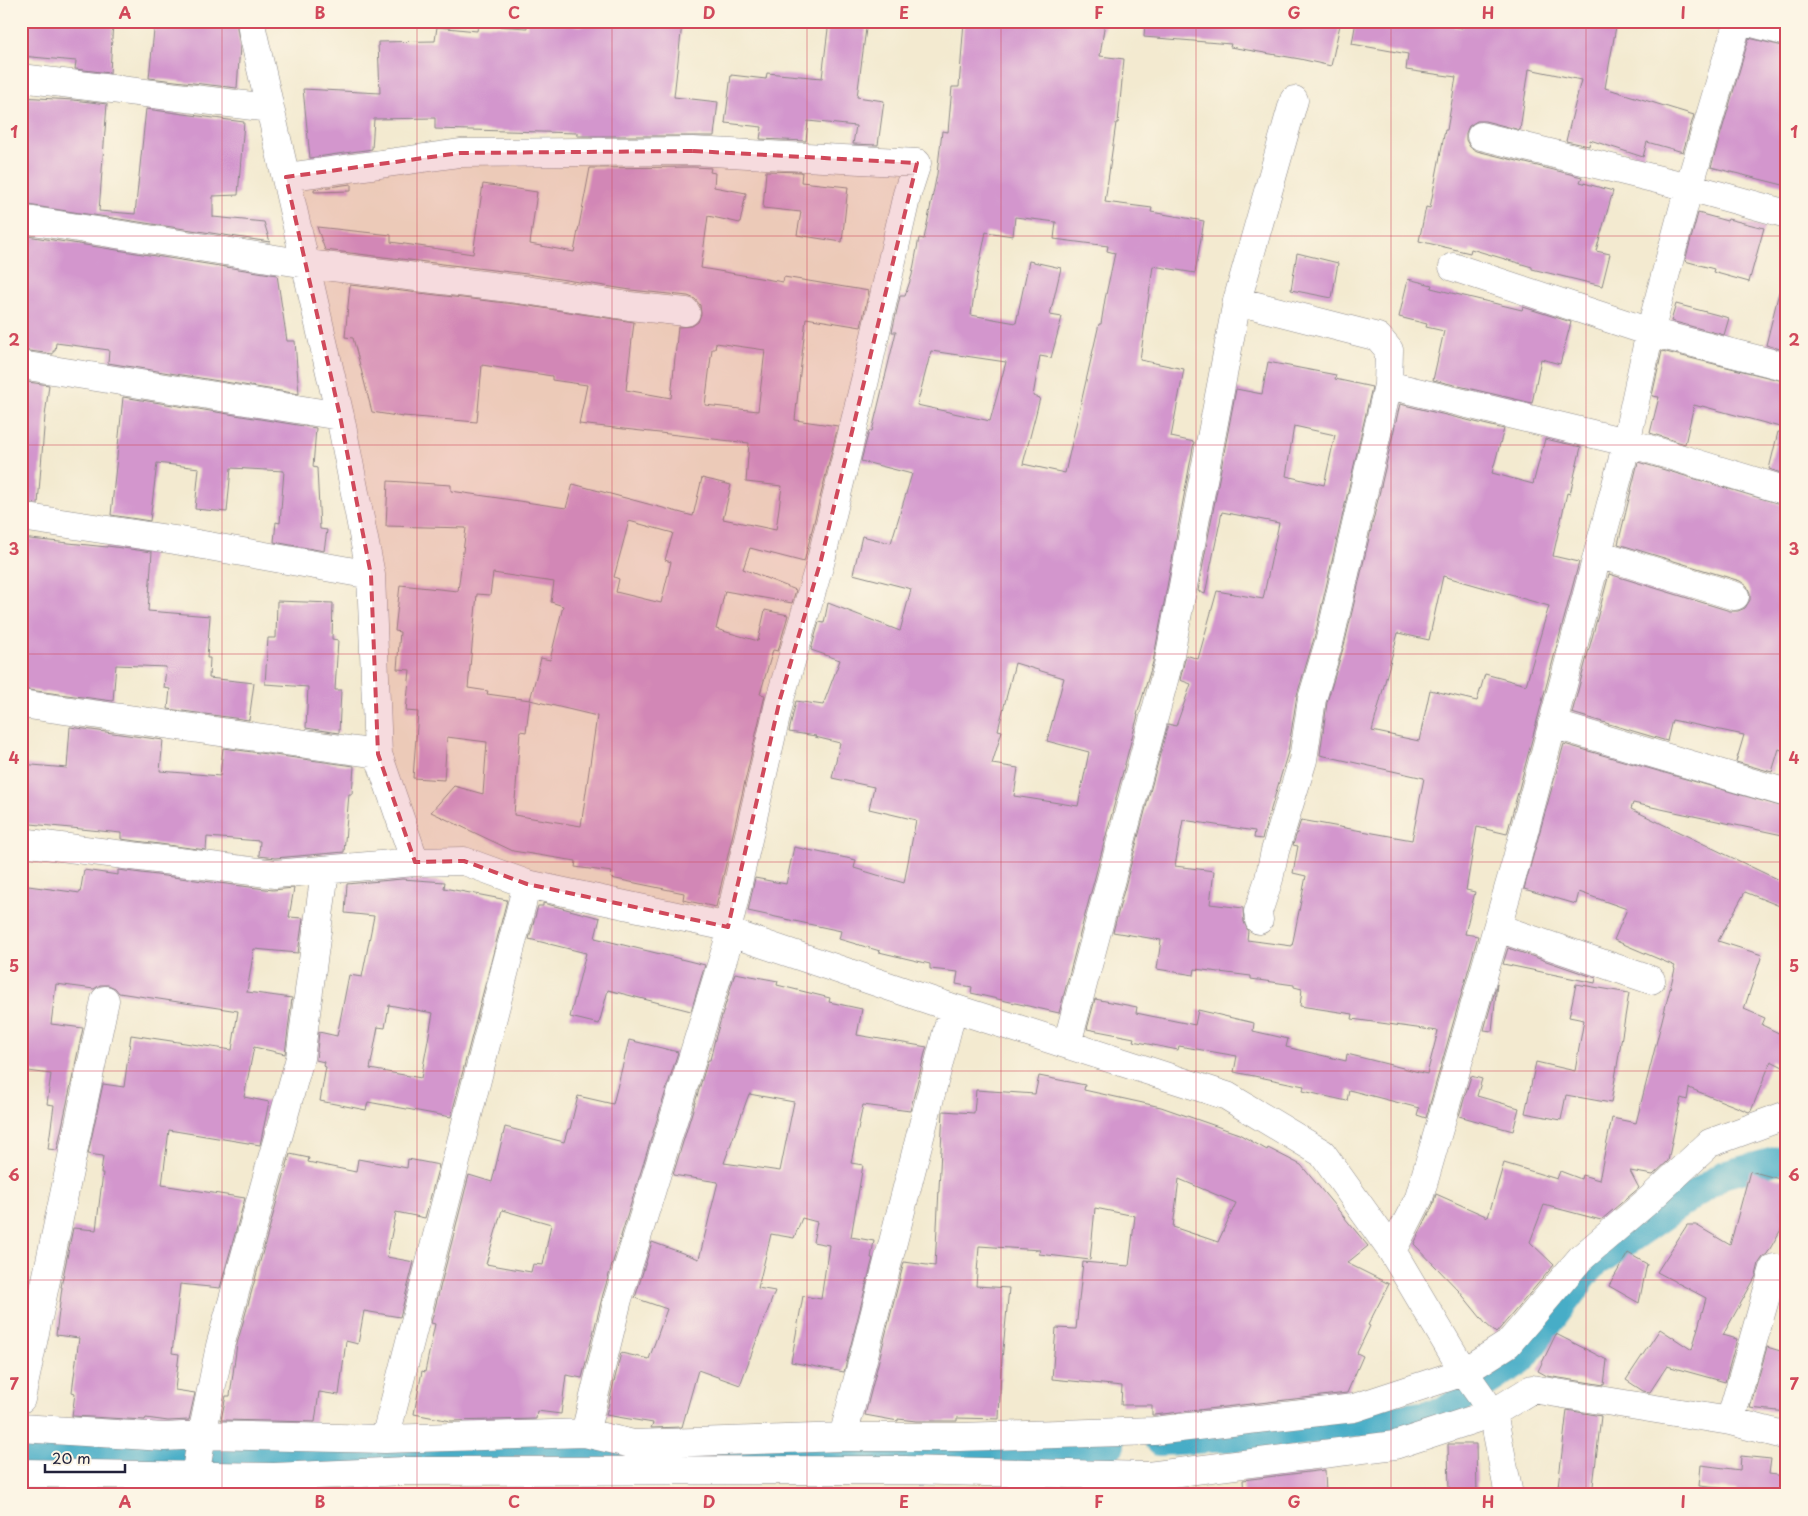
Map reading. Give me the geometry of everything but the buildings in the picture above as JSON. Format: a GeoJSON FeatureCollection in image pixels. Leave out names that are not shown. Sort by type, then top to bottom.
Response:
{"type":"FeatureCollection","features":[{"type":"Feature","properties":{"kind":"street"},"geometry":{"type":"LineString","coordinates":[[252,21],[252,29],[307,264],[340,416],[371,575],[378,754],[416,862]]}},
{"type":"Feature","properties":{"kind":"street"},"geometry":{"type":"LineString","coordinates":[[1392,1251],[1419,1198],[1498,928],[1598,554],[1626,442],[1650,332],[1689,186],[1738,21]]}},
{"type":"Feature","properties":{"kind":"street"},"geometry":{"type":"LineString","coordinates":[[1744,21],[1787,32]]}},
{"type":"Feature","properties":{"kind":"street"},"geometry":{"type":"LineString","coordinates":[[21,78],[270,108]]}},
{"type":"Feature","properties":{"kind":"street"},"geometry":{"type":"LineString","coordinates":[[1067,1044],[1168,665],[1237,302],[1294,100]]}},
{"type":"Feature","properties":{"kind":"street"},"geometry":{"type":"LineString","coordinates":[[1481,136],[1689,186],[1787,214]]}},
{"type":"Feature","properties":{"kind":"street"},"geometry":{"type":"LineString","coordinates":[[286,177],[460,153],[693,152],[917,163],[907,194],[865,380],[821,560],[780,699],[730,930],[618,1299],[585,1433]]}},
{"type":"Feature","properties":{"kind":"street"},"geometry":{"type":"LineString","coordinates":[[21,219],[307,264],[525,290],[628,306],[686,312]]}},
{"type":"Feature","properties":{"kind":"street"},"geometry":{"type":"LineString","coordinates":[[1453,267],[1650,332],[1787,367]]}},
{"type":"Feature","properties":{"kind":"street"},"geometry":{"type":"LineString","coordinates":[[1237,302],[1378,336],[1389,350],[1388,385],[1332,630],[1312,700],[1303,760],[1258,912],[1259,920]]}},
{"type":"Feature","properties":{"kind":"street"},"geometry":{"type":"LineString","coordinates":[[21,365],[340,416]]}},
{"type":"Feature","properties":{"kind":"street"},"geometry":{"type":"LineString","coordinates":[[1388,385],[1626,442],[1787,491]]}},
{"type":"Feature","properties":{"kind":"street"},"geometry":{"type":"LineString","coordinates":[[21,516],[175,540],[371,575]]}},
{"type":"Feature","properties":{"kind":"street"},"geometry":{"type":"LineString","coordinates":[[1598,554],[1735,596]]}},
{"type":"Feature","properties":{"kind":"street"},"geometry":{"type":"LineString","coordinates":[[21,704],[378,754]]}},
{"type":"Feature","properties":{"kind":"street"},"geometry":{"type":"LineString","coordinates":[[1552,724],[1787,793]]}},
{"type":"Feature","properties":{"kind":"street"},"geometry":{"type":"LineString","coordinates":[[21,842],[275,874],[416,862],[464,861],[527,884],[730,930],[953,1008],[1227,1096],[1322,1153],[1392,1251],[1464,1372],[1493,1414],[1509,1495]]}},
{"type":"Feature","properties":{"kind":"street"},"geometry":{"type":"LineString","coordinates":[[193,1486],[220,1346],[300,1058],[325,871]]}},
{"type":"Feature","properties":{"kind":"street"},"geometry":{"type":"LineString","coordinates":[[385,1439],[527,884]]}},
{"type":"Feature","properties":{"kind":"street"},"geometry":{"type":"LineString","coordinates":[[1498,928],[1651,980]]}},
{"type":"Feature","properties":{"kind":"street"},"geometry":{"type":"LineString","coordinates":[[21,1399],[105,1000]]}},
{"type":"Feature","properties":{"kind":"street"},"geometry":{"type":"LineString","coordinates":[[843,1437],[953,1008]]}},
{"type":"Feature","properties":{"kind":"street"},"geometry":{"type":"LineString","coordinates":[[21,1428],[164,1437],[202,1434],[385,1439],[585,1433],[633,1444],[843,1437],[959,1437],[1154,1431],[1354,1408],[1464,1372],[1508,1344],[1580,1260],[1649,1200],[1710,1143],[1787,1115]]}},
{"type":"Feature","properties":{"kind":"street"},"geometry":{"type":"LineString","coordinates":[[1730,1421],[1774,1268]]}},
{"type":"Feature","properties":{"kind":"street"},"geometry":{"type":"LineString","coordinates":[[21,1473],[193,1486],[274,1477],[415,1471],[905,1470],[1148,1476],[1394,1445],[1493,1414],[1532,1389],[1730,1421],[1787,1436]]}},
{"type":"Feature","properties":{"kind":"highlighted area"},"geometry":{"type":"Polygon","coordinates":[[[693,151],[917,163],[821,560],[780,699],[728,927],[527,884],[464,861],[415,862],[378,754],[371,575],[340,416],[286,177],[460,153],[693,151]]]}},
{"type":"Feature","properties":{"kind":"waterway"},"geometry":{"type":"LineString","coordinates":[[1159,1442],[1278,1435],[1442,1412],[1522,1360],[1592,1266],[1723,1175],[1782,1159]]}},
{"type":"Feature","properties":{"kind":"waterway"},"geometry":{"type":"LineString","coordinates":[[21,1454],[260,1456],[576,1451],[736,1456],[1014,1451],[1111,1445]]}}]}
